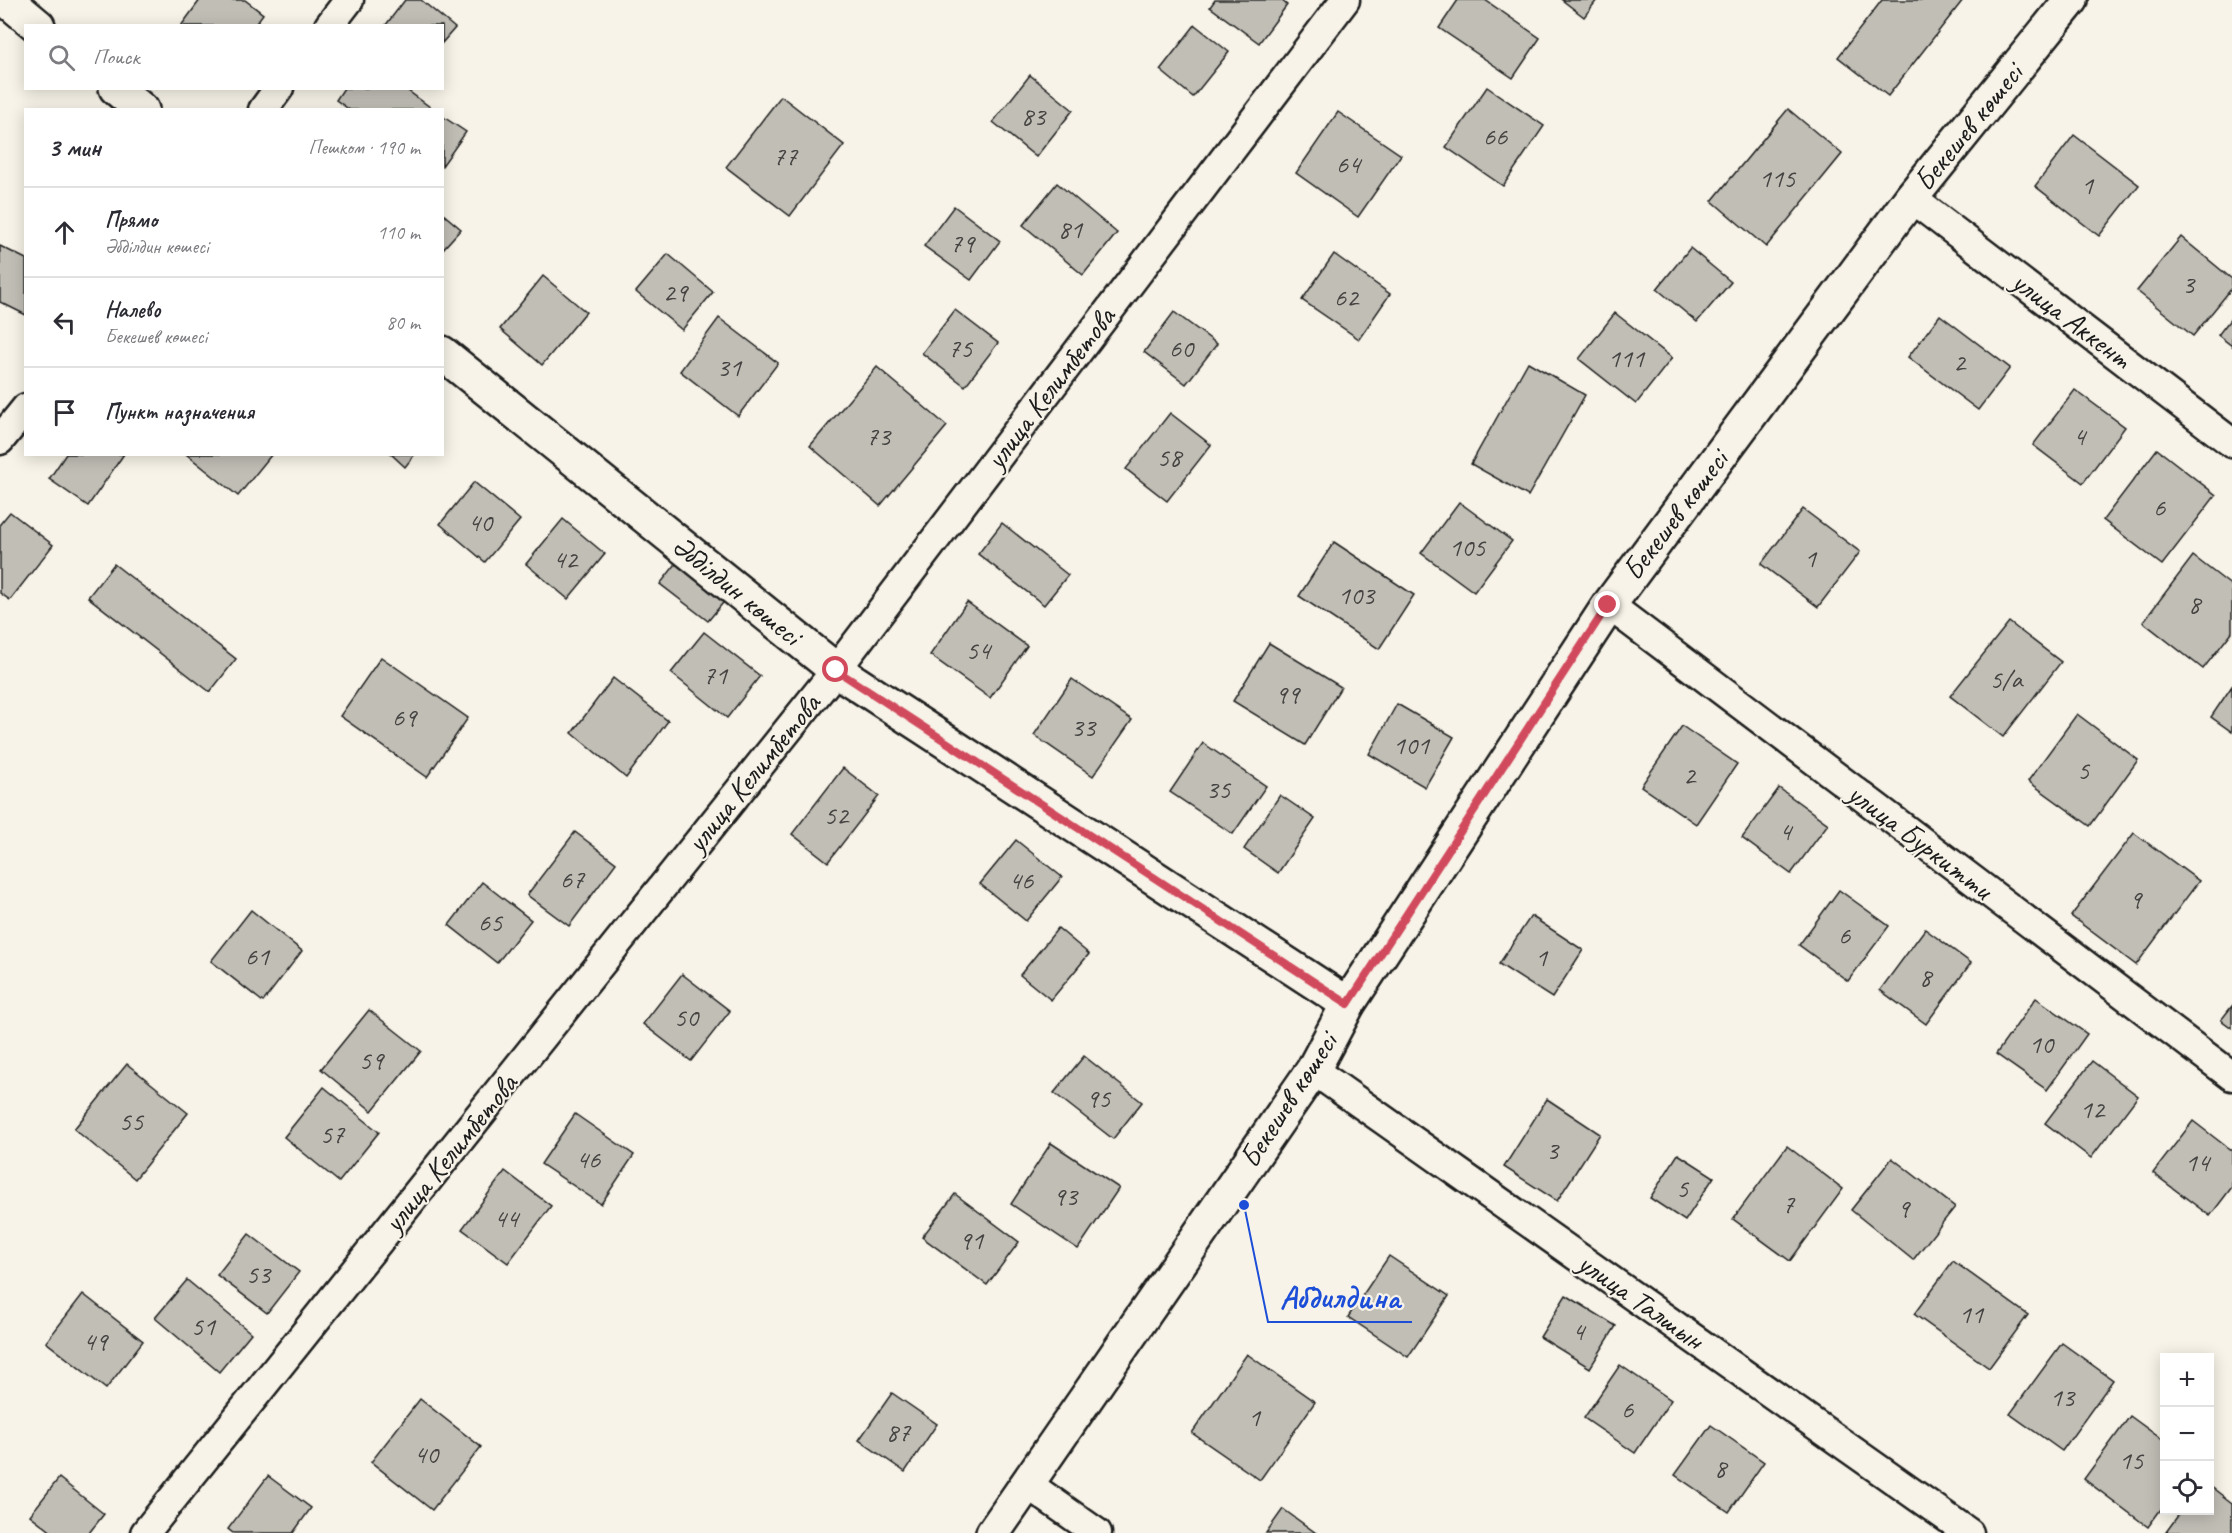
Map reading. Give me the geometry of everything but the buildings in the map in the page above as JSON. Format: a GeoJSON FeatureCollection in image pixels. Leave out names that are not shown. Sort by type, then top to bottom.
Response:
{"type":"FeatureCollection","features":[{"type":"Feature","properties":{"kind":"main road"},"geometry":{"type":"LineString","coordinates":[[7,0],[36,24]]}},
{"type":"Feature","properties":{"kind":"main road","name":"Бекешев көшесі"},"geometry":{"type":"LineString","coordinates":[[993,1533],[1313,1070],[1348,1004],[1608,605],[1911,198],[2071,0]]}},
{"type":"Feature","properties":{"kind":"main road"},"geometry":{"type":"LineString","coordinates":[[118,90],[140,108]]}},
{"type":"Feature","properties":{"kind":"main road","name":"Әбділдин көшесі"},"geometry":{"type":"LineString","coordinates":[[444,355],[836,670],[1348,1004]]}},
{"type":"Feature","properties":{"kind":"street"},"geometry":{"type":"LineString","coordinates":[[331,24],[349,0]]}},
{"type":"Feature","properties":{"kind":"street","name":"улица Келимбетова"},"geometry":{"type":"LineString","coordinates":[[145,1533],[836,670],[1344,0]]}},
{"type":"Feature","properties":{"kind":"street"},"geometry":{"type":"LineString","coordinates":[[264,108],[278,90]]}},
{"type":"Feature","properties":{"kind":"street","name":"улица Аккент"},"geometry":{"type":"LineString","coordinates":[[1911,198],[2232,443]]}},
{"type":"Feature","properties":{"kind":"street"},"geometry":{"type":"LineString","coordinates":[[0,440],[24,410]]}},
{"type":"Feature","properties":{"kind":"street","name":"улица Буркитти"},"geometry":{"type":"LineString","coordinates":[[1608,605],[2232,1076]]}},
{"type":"Feature","properties":{"kind":"street","name":"улица Талшын"},"geometry":{"type":"LineString","coordinates":[[1313,1070],[1969,1533]]}},
{"type":"Feature","properties":{"kind":"street"},"geometry":{"type":"LineString","coordinates":[[1026,1483],[1097,1533]]}},
{"type":"Feature","properties":{"kind":"place","name":"Абдилдина"},"geometry":{"type":"Point","coordinates":[1244,1205]}},
{"type":"Feature","properties":{"kind":"route"},"geometry":{"type":"LineString","coordinates":[[836,670],[1348,1004],[1608,605]]}}]}
